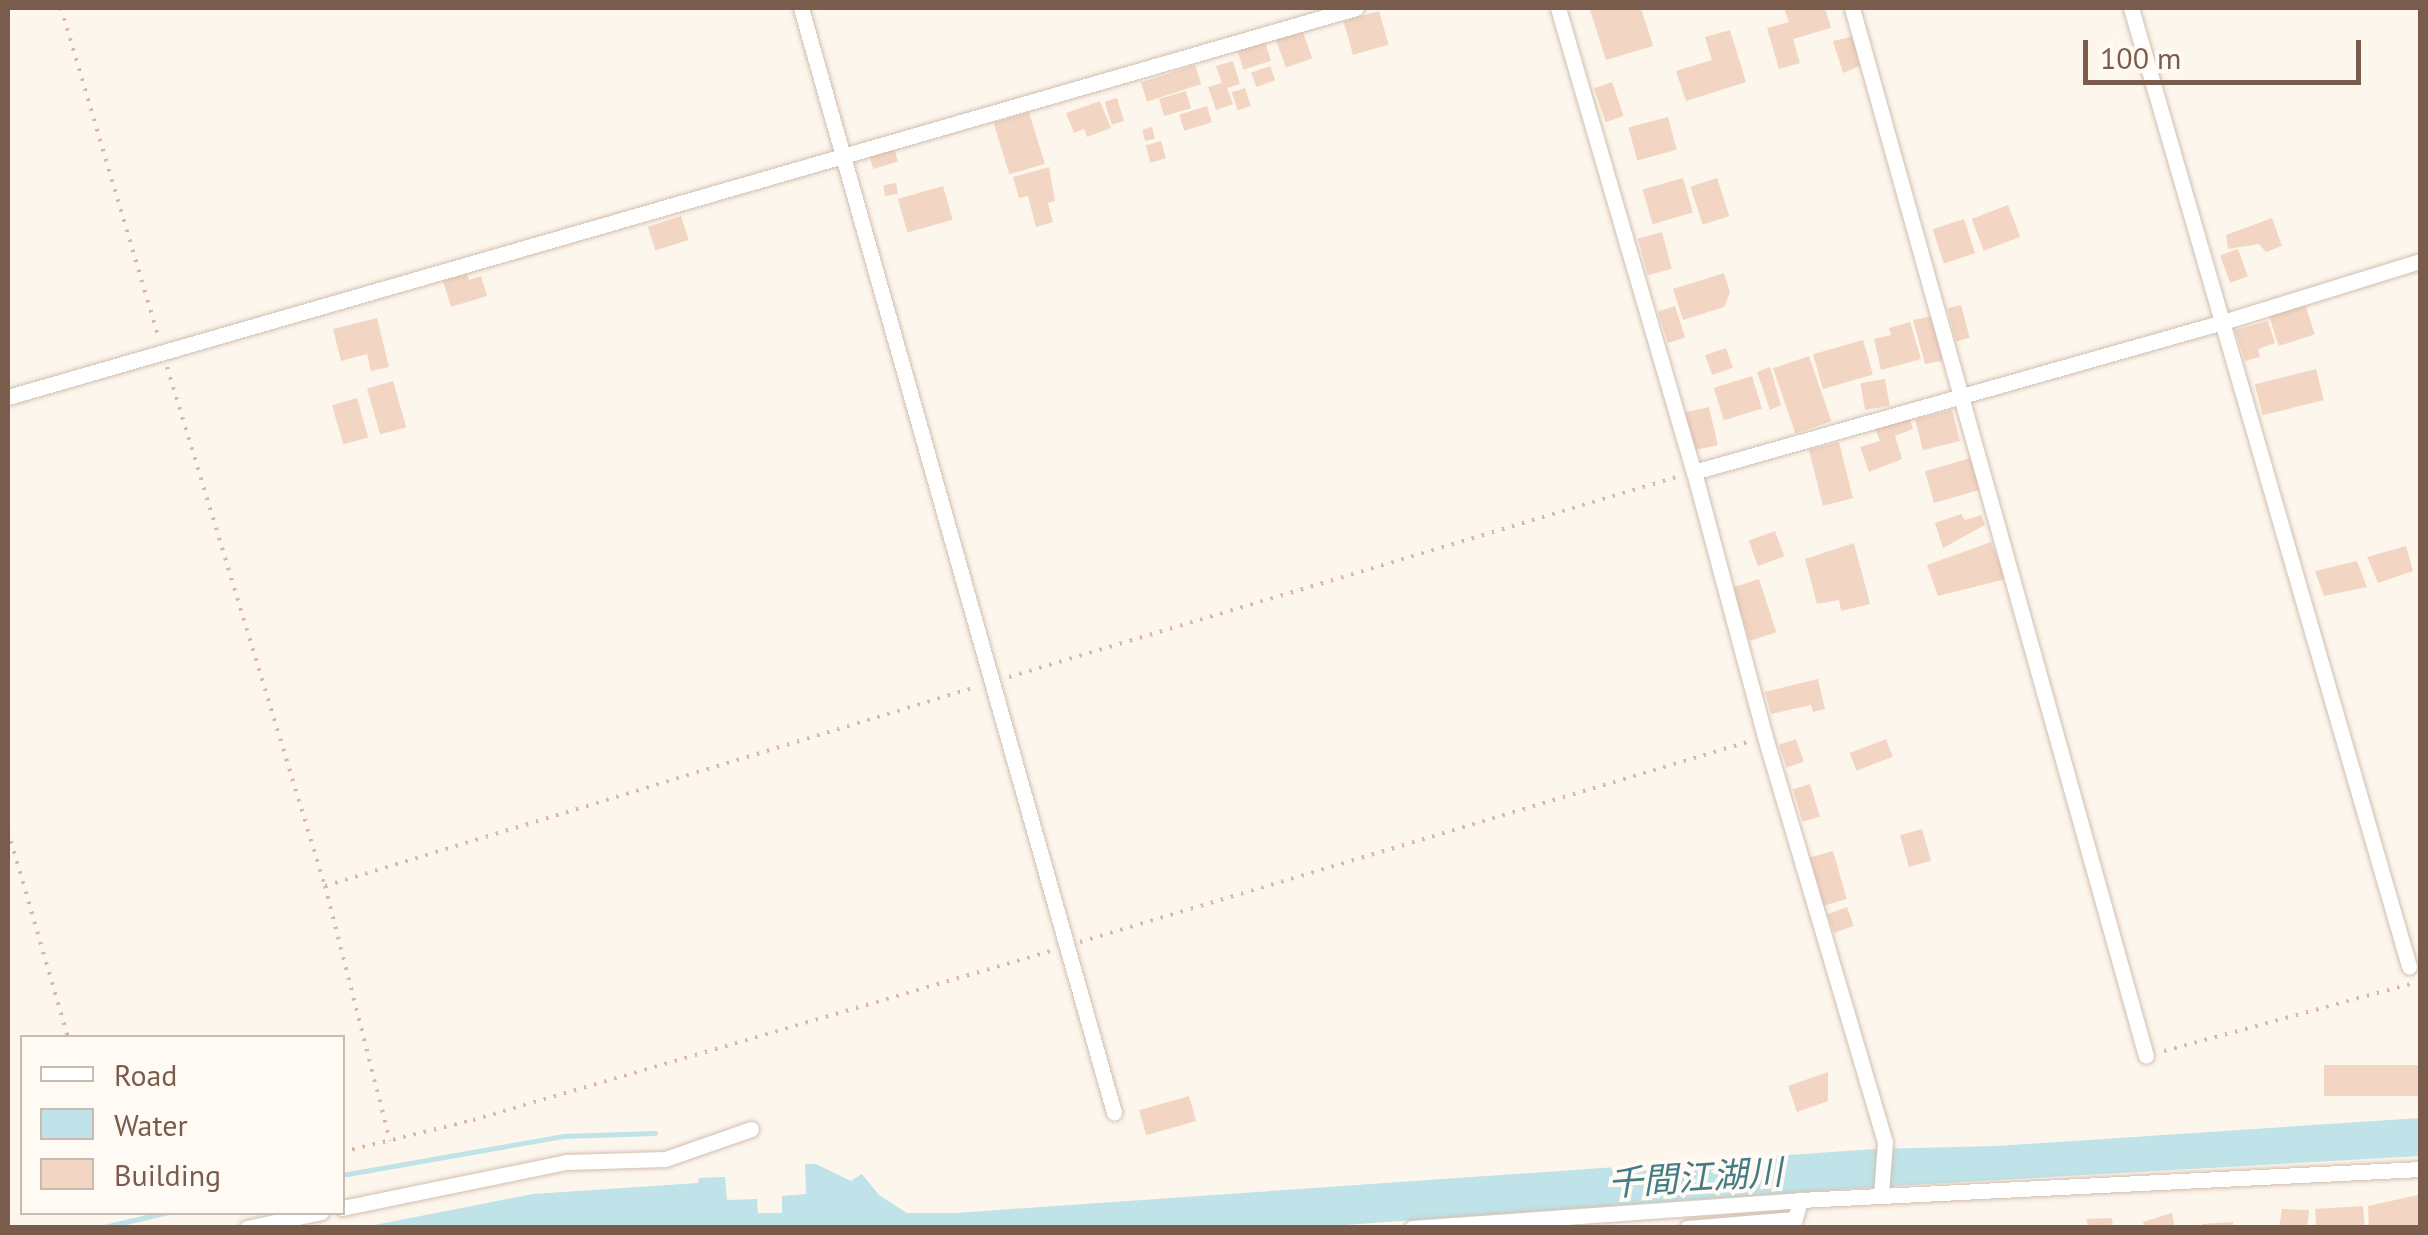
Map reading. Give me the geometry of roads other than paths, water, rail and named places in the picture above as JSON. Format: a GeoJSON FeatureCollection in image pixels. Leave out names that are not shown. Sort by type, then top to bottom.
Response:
{"type":"FeatureCollection","features":[{"type":"Feature","properties":{"kind":"street"},"geometry":{"type":"LineString","coordinates":[[801,8],[1114,1113]]}},
{"type":"Feature","properties":{"kind":"street"},"geometry":{"type":"LineString","coordinates":[[8,398],[1356,8]]}},
{"type":"Feature","properties":{"kind":"street"},"geometry":{"type":"LineString","coordinates":[[1558,8],[1694,472],[1765,737],[1885,1142],[1883,1189]]}},
{"type":"Feature","properties":{"kind":"street"},"geometry":{"type":"LineString","coordinates":[[1852,8],[2146,1056]]}},
{"type":"Feature","properties":{"kind":"street"},"geometry":{"type":"LineString","coordinates":[[2131,8],[2409,966]]}},
{"type":"Feature","properties":{"kind":"street"},"geometry":{"type":"LineString","coordinates":[[1694,472],[2223,322],[2420,261]]}},
{"type":"Feature","properties":{"kind":"street"},"geometry":{"type":"LineString","coordinates":[[345,1207],[568,1162],[665,1160],[752,1128]]}},
{"type":"Feature","properties":{"kind":"street"},"geometry":{"type":"LineString","coordinates":[[1412,1228],[1800,1200],[1883,1189],[2420,1169]]}},
{"type":"Feature","properties":{"kind":"street"},"geometry":{"type":"LineString","coordinates":[[1689,1227],[1795,1219],[1800,1200]]}},
{"type":"Feature","properties":{"kind":"street"},"geometry":{"type":"LineString","coordinates":[[247,1228],[307,1215]]}},
{"type":"Feature","properties":{"kind":"water","name":"千間江湖川"},"geometry":{"type":"Polygon","coordinates":[[[2420,1118],[2420,1156],[1875,1187],[1317,1227],[359,1228],[533,1194],[698,1183],[699,1178],[725,1177],[727,1200],[757,1199],[758,1213],[782,1213],[782,1196],[806,1194],[805,1164],[816,1164],[851,1181],[862,1174],[879,1195],[907,1213],[955,1213],[1875,1149],[1997,1146],[2420,1118]]]}},
{"type":"Feature","properties":{"kind":"waterway"},"geometry":{"type":"LineString","coordinates":[[345,1174],[563,1136],[655,1133]]}},
{"type":"Feature","properties":{"kind":"waterway"},"geometry":{"type":"LineString","coordinates":[[100,1228],[155,1215]]}}]}
